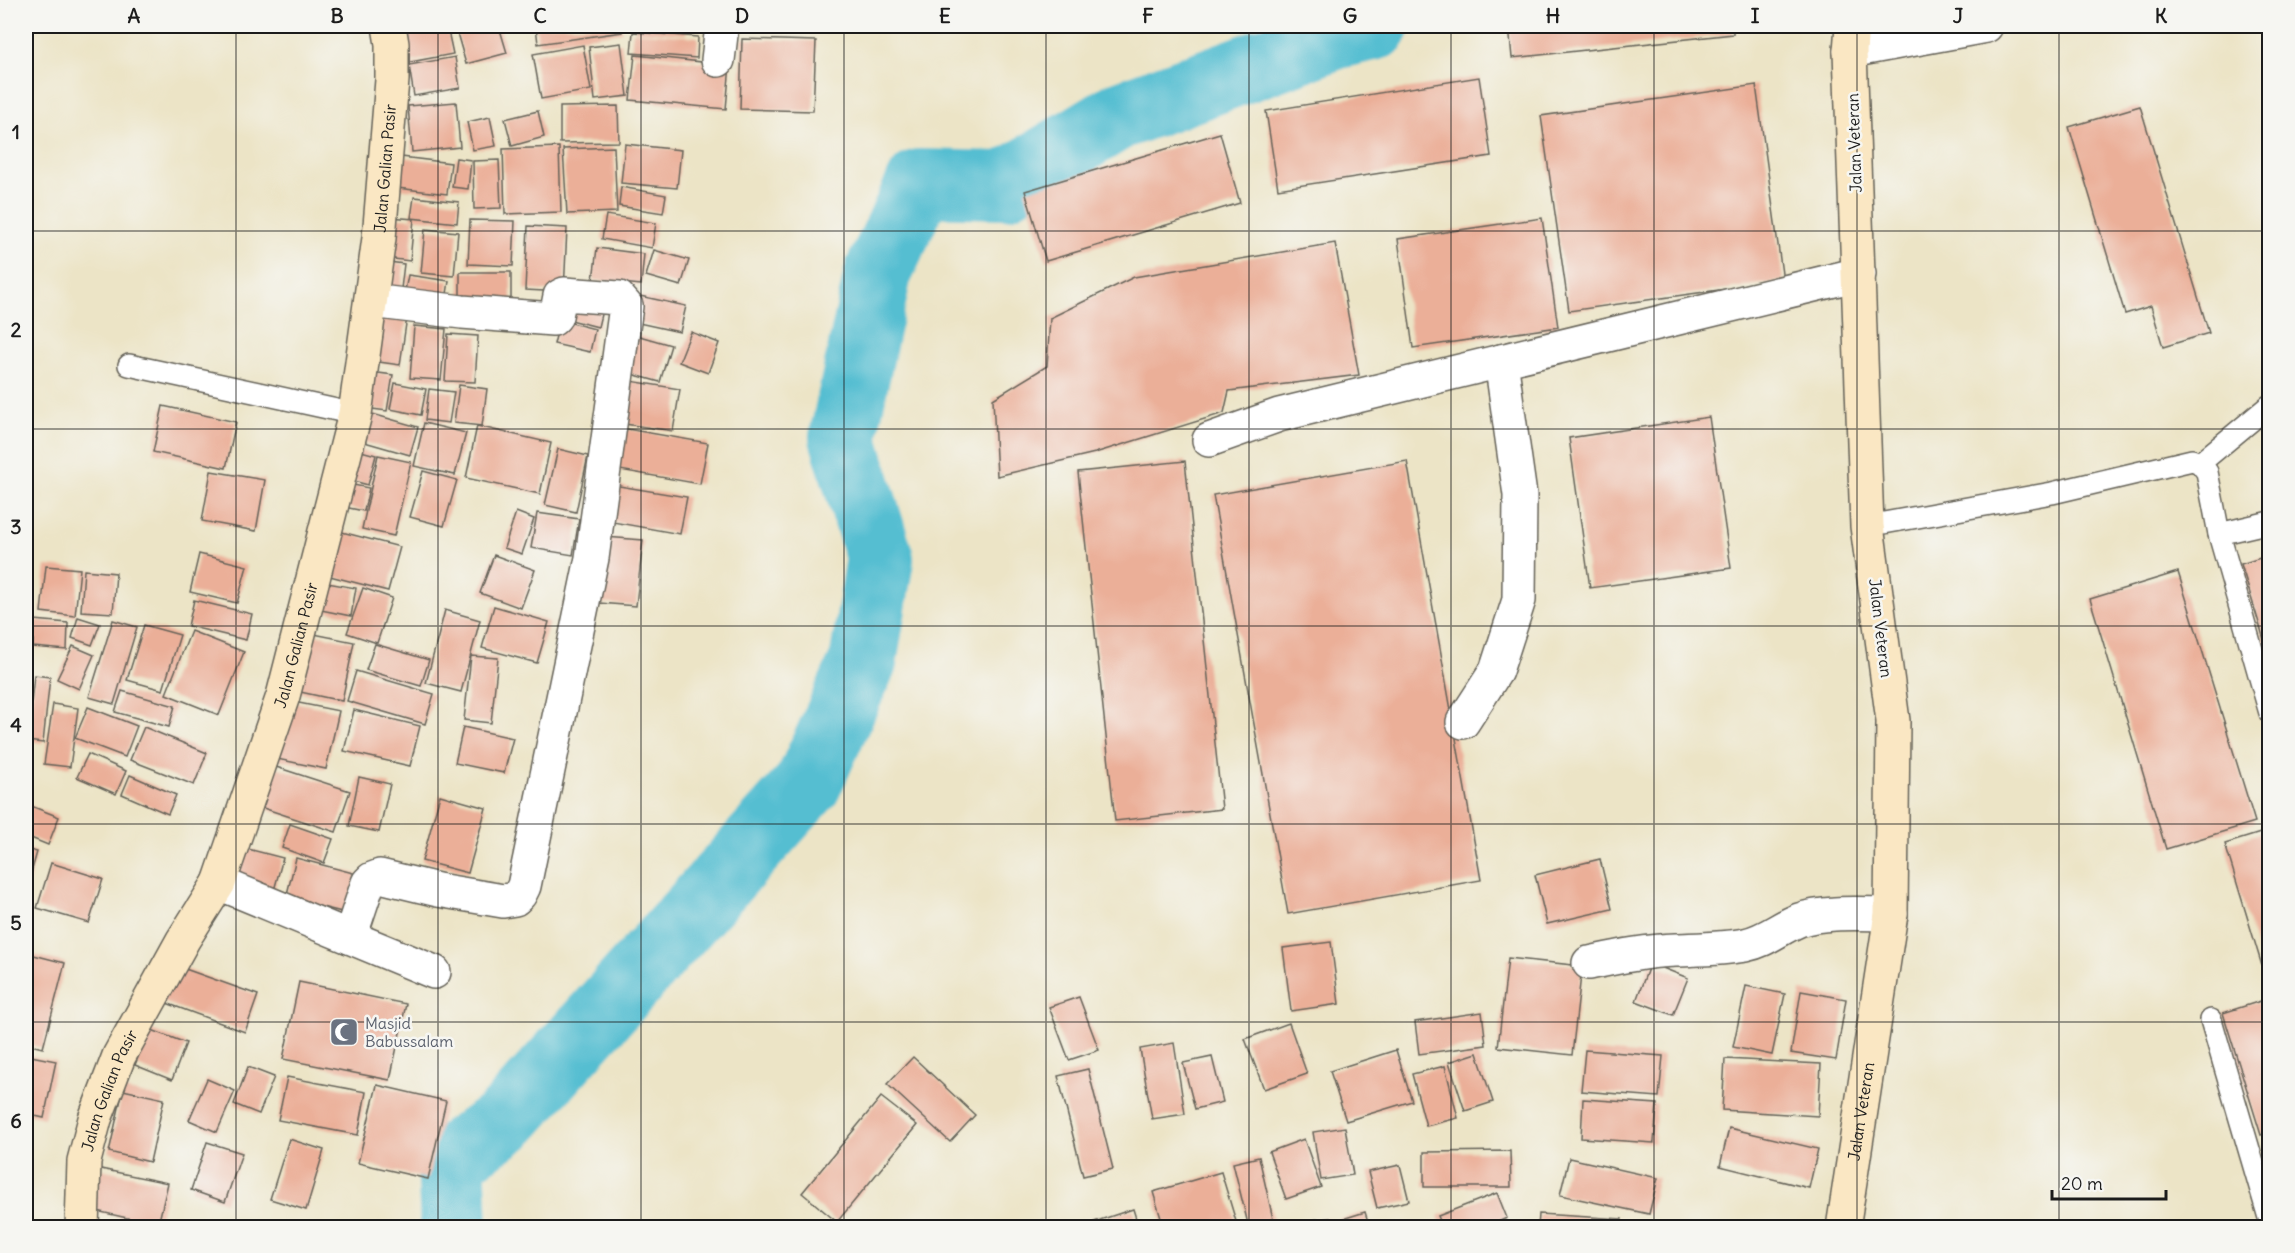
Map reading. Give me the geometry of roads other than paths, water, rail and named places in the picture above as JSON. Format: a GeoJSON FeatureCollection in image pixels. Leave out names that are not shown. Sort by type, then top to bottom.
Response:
{"type":"FeatureCollection","features":[{"type":"Feature","properties":{"kind":"street","name":"Jalan Galian Pasir"},"geometry":{"type":"LineString","coordinates":[[82,1227],[84,1161],[95,1119],[119,1056],[183,940],[219,883],[283,696],[355,414],[379,238],[392,80],[392,44],[389,26]]}},
{"type":"Feature","properties":{"kind":"street"},"geometry":{"type":"LineString","coordinates":[[718,60],[722,26]]}},
{"type":"Feature","properties":{"kind":"street"},"geometry":{"type":"LineString","coordinates":[[1851,38],[1986,26]]}},
{"type":"Feature","properties":{"kind":"street","name":"Jalan Veteran"},"geometry":{"type":"LineString","coordinates":[[1843,1227],[1891,914],[1893,721],[1867,526],[1851,38]]}},
{"type":"Feature","properties":{"kind":"street"},"geometry":{"type":"LineString","coordinates":[[1209,440],[1279,415],[1859,274]]}},
{"type":"Feature","properties":{"kind":"street"},"geometry":{"type":"LineString","coordinates":[[350,937],[368,883],[380,876],[503,902],[520,894],[524,886],[592,558],[626,306],[618,298],[564,294],[560,296],[556,316],[553,319],[462,312],[370,301]]}},
{"type":"Feature","properties":{"kind":"street"},"geometry":{"type":"LineString","coordinates":[[1463,722],[1496,671],[1518,600],[1520,495],[1501,361]]}},
{"type":"Feature","properties":{"kind":"street"},"geometry":{"type":"LineString","coordinates":[[219,883],[434,972]]}},
{"type":"Feature","properties":{"kind":"street"},"geometry":{"type":"LineString","coordinates":[[1589,963],[1630,954],[1746,945],[1762,941],[1791,924],[1814,916],[1891,914]]}},
{"type":"Feature","properties":{"kind":"lane"},"geometry":{"type":"LineString","coordinates":[[129,365],[355,414]]}},
{"type":"Feature","properties":{"kind":"lane"},"geometry":{"type":"LineString","coordinates":[[2200,463],[2270,405]]}},
{"type":"Feature","properties":{"kind":"lane"},"geometry":{"type":"LineString","coordinates":[[1867,526],[2052,493],[2192,460],[2200,463],[2207,472],[2219,534],[2270,712]]}},
{"type":"Feature","properties":{"kind":"lane"},"geometry":{"type":"LineString","coordinates":[[2219,534],[2270,522]]}},
{"type":"Feature","properties":{"kind":"lane"},"geometry":{"type":"LineString","coordinates":[[2211,1020],[2270,1221]]}},
{"type":"Feature","properties":{"kind":"waterway"},"geometry":{"type":"LineString","coordinates":[[454,1228],[451,1159],[504,1122],[808,784],[863,662],[880,559],[843,437],[878,273],[920,183],[1005,185],[1118,116],[1337,35],[1376,26]]}},
{"type":"Feature","properties":{"kind":"place","name":"Masjid Babussalam"},"geometry":{"type":"Point","coordinates":[344,1032]}}]}
